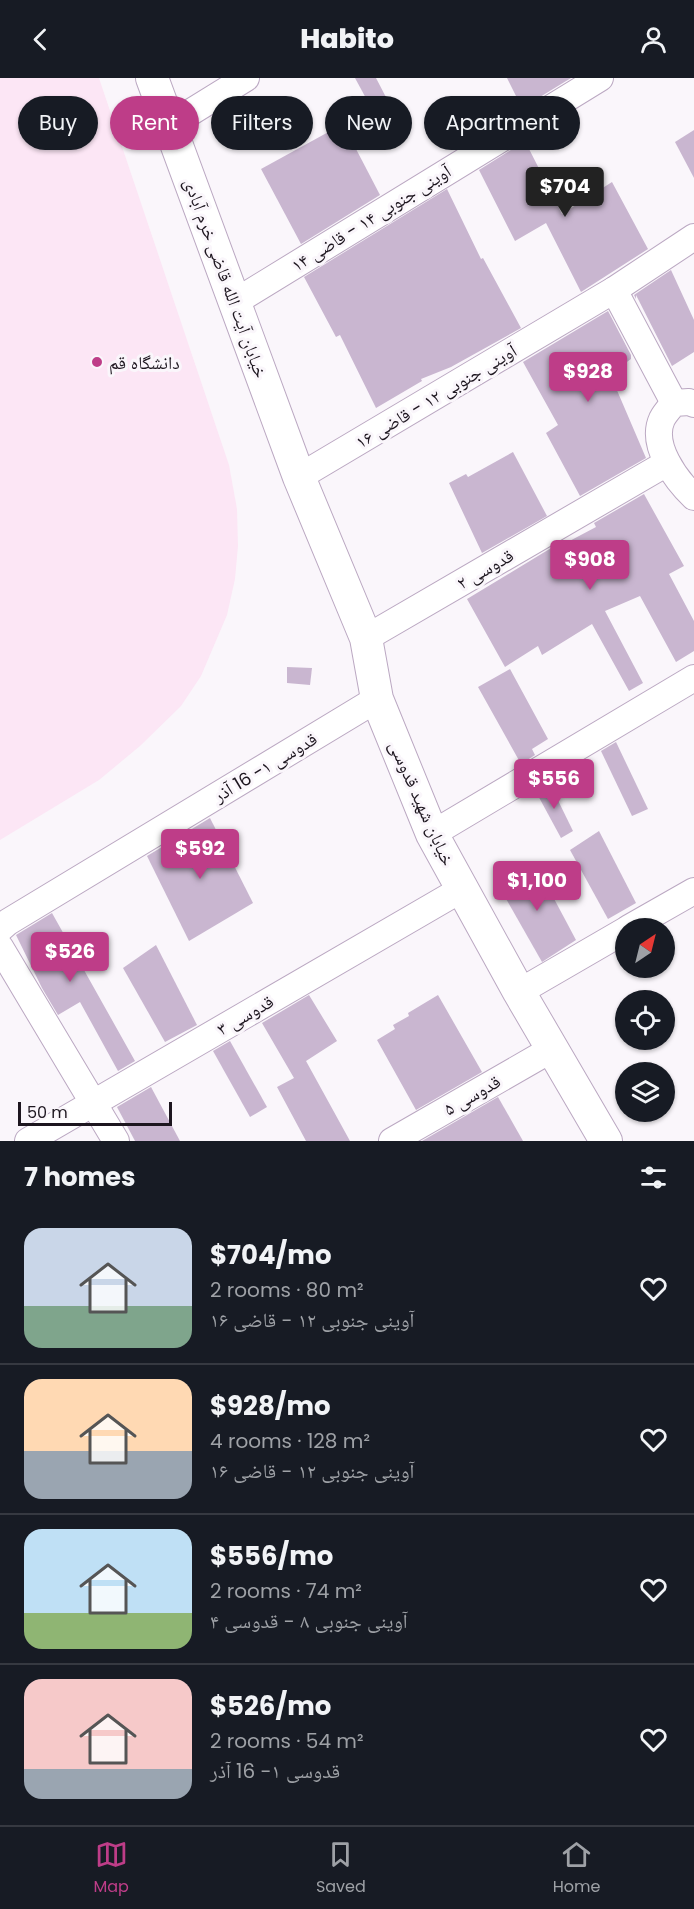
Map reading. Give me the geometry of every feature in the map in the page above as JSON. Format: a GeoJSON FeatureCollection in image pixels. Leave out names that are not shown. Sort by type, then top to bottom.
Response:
{"type":"FeatureCollection","features":[{"type":"Feature","properties":{"kind":"main road","name":"خیابان آیت الله قاضی خرم آبادی"},"geometry":{"type":"LineString","coordinates":[[152,78],[159,96]]}},
{"type":"Feature","properties":{"kind":"main road","name":"خیابان آیت الله قاضی خرم آبادی"},"geometry":{"type":"LineString","coordinates":[[179,150],[299,477]]}},
{"type":"Feature","properties":{"kind":"main road","name":"خیابان شهید قدوسی"},"geometry":{"type":"LineString","coordinates":[[299,477],[366,638],[377,699],[432,834],[519,992],[606,1141]]}},
{"type":"Feature","properties":{"kind":"street"},"geometry":{"type":"LineString","coordinates":[[199,107],[246,78]]}},
{"type":"Feature","properties":{"kind":"street","name":"آوینی جنوبی ۱۴ - قاضی ۱۴"},"geometry":{"type":"LineString","coordinates":[[235,302],[600,78]]}},
{"type":"Feature","properties":{"kind":"street","name":"آوینی جنوبی ۱۲ - قاضی ۱۶"},"geometry":{"type":"LineString","coordinates":[[299,477],[614,290],[694,237]]}},
{"type":"Feature","properties":{"kind":"street"},"geometry":{"type":"LineString","coordinates":[[614,290],[684,404],[662,420],[660,439],[667,463],[678,482],[694,497]]}},
{"type":"Feature","properties":{"kind":"street","name":"قدوسی ۲"},"geometry":{"type":"LineString","coordinates":[[366,638],[667,463]]}},
{"type":"Feature","properties":{"kind":"street"},"geometry":{"type":"LineString","coordinates":[[432,834],[694,678]]}},
{"type":"Feature","properties":{"kind":"street","name":"قدوسی ۱- 16 آذر"},"geometry":{"type":"LineString","coordinates":[[0,929],[8,922],[377,699]]}},
{"type":"Feature","properties":{"kind":"street","name":"قدوسی ۳"},"geometry":{"type":"LineString","coordinates":[[28,1141],[462,889]]}},
{"type":"Feature","properties":{"kind":"street"},"geometry":{"type":"LineString","coordinates":[[646,918],[694,891]]}},
{"type":"Feature","properties":{"kind":"street"},"geometry":{"type":"LineString","coordinates":[[519,992],[615,936]]}},
{"type":"Feature","properties":{"kind":"street"},"geometry":{"type":"LineString","coordinates":[[0,947],[116,1141]]}},
{"type":"Feature","properties":{"kind":"street","name":"قدوسی ۵"},"geometry":{"type":"LineString","coordinates":[[392,1141],[552,1049]]}},
{"type":"Feature","properties":{"kind":"shaded area","name":"دانشگاه قم"},"geometry":{"type":"Polygon","coordinates":[[[0,78],[99,78],[110,111],[110,150],[123,150],[229,465],[237,509],[238,546],[235,579],[227,615],[201,676],[181,706],[140,746],[99,780],[0,840],[0,78]]]}},
{"type":"Feature","properties":{"kind":"building"},"geometry":{"type":"Polygon","coordinates":[[[355,78],[376,78],[385,96],[365,96],[355,78]]]}},
{"type":"Feature","properties":{"kind":"building"},"geometry":{"type":"Polygon","coordinates":[[[507,78],[571,78],[542,96],[516,96],[507,78]]]}},
{"type":"Feature","properties":{"kind":"building"},"geometry":{"type":"Polygon","coordinates":[[[694,130],[694,178],[675,142],[694,130]]]}},
{"type":"Feature","properties":{"kind":"building"},"geometry":{"type":"Polygon","coordinates":[[[325,134],[325,150],[357,150],[380,195],[301,244],[261,169],[296,150],[313,150],[313,140],[325,134]]]}},
{"type":"Feature","properties":{"kind":"building"},"geometry":{"type":"Polygon","coordinates":[[[511,150],[530,150],[562,214],[612,182],[648,249],[581,292],[546,223],[515,241],[479,170],[511,150]]]}},
{"type":"Feature","properties":{"kind":"building"},"geometry":{"type":"Polygon","coordinates":[[[447,189],[481,259],[483,258],[521,328],[451,367],[421,379],[422,381],[376,408],[340,335],[336,337],[304,277],[447,189]]]}},
{"type":"Feature","properties":{"kind":"building"},"geometry":{"type":"Polygon","coordinates":[[[671,270],[694,320],[694,352],[672,366],[634,295],[671,270]]]}},
{"type":"Feature","properties":{"kind":"building"},"geometry":{"type":"Polygon","coordinates":[[[608,311],[631,355],[631,359],[610,374],[646,458],[580,496],[546,433],[558,425],[523,362],[608,311]]]}},
{"type":"Feature","properties":{"kind":"building"},"geometry":{"type":"Polygon","coordinates":[[[513,452],[547,516],[482,553],[449,483],[466,474],[468,477],[513,452]]]}},
{"type":"Feature","properties":{"kind":"building"},"geometry":{"type":"Polygon","coordinates":[[[644,494],[684,566],[669,574],[694,621],[694,651],[676,662],[640,596],[605,611],[643,683],[629,691],[592,624],[542,655],[538,646],[505,667],[467,599],[561,542],[562,545],[596,527],[594,523],[644,494]]]}},
{"type":"Feature","properties":{"kind":"building"},"geometry":{"type":"Polygon","coordinates":[[[287,667],[312,668],[310,685],[287,683],[287,667]]]}},
{"type":"Feature","properties":{"kind":"building"},"geometry":{"type":"Polygon","coordinates":[[[510,669],[548,739],[532,749],[535,755],[521,764],[478,687],[510,669]]]}},
{"type":"Feature","properties":{"kind":"building"},"geometry":{"type":"Polygon","coordinates":[[[616,742],[648,809],[632,816],[601,751],[616,742]]]}},
{"type":"Feature","properties":{"kind":"building"},"geometry":{"type":"Polygon","coordinates":[[[549,782],[573,831],[561,838],[535,790],[549,782]]]}},
{"type":"Feature","properties":{"kind":"building"},"geometry":{"type":"Polygon","coordinates":[[[210,818],[253,903],[189,941],[147,856],[210,818]]]}},
{"type":"Feature","properties":{"kind":"building"},"geometry":{"type":"Polygon","coordinates":[[[599,831],[636,903],[608,919],[570,850],[599,831]]]}},
{"type":"Feature","properties":{"kind":"building"},"geometry":{"type":"Polygon","coordinates":[[[535,863],[576,940],[542,962],[497,883],[535,863]]]}},
{"type":"Feature","properties":{"kind":"building"},"geometry":{"type":"Polygon","coordinates":[[[52,913],[135,1061],[118,1071],[80,1002],[58,1015],[16,935],[52,913]]]}},
{"type":"Feature","properties":{"kind":"building"},"geometry":{"type":"Polygon","coordinates":[[[156,945],[197,1025],[165,1042],[123,968],[156,945]]]}},
{"type":"Feature","properties":{"kind":"building"},"geometry":{"type":"Polygon","coordinates":[[[309,995],[337,1041],[306,1061],[350,1141],[306,1141],[277,1087],[294,1078],[262,1023],[309,995]]]}},
{"type":"Feature","properties":{"kind":"building"},"geometry":{"type":"Polygon","coordinates":[[[438,995],[482,1072],[416,1110],[377,1040],[395,1029],[393,1025],[409,1016],[408,1013],[438,995]]]}},
{"type":"Feature","properties":{"kind":"building"},"geometry":{"type":"Polygon","coordinates":[[[230,1041],[267,1107],[250,1117],[213,1051],[230,1041]]]}},
{"type":"Feature","properties":{"kind":"building"},"geometry":{"type":"Polygon","coordinates":[[[151,1087],[180,1141],[135,1141],[117,1107],[151,1087]]]}},
{"type":"Feature","properties":{"kind":"building"},"geometry":{"type":"Polygon","coordinates":[[[498,1097],[523,1141],[422,1141],[498,1097]]]}},
{"type":"Feature","properties":{"kind":"place","name":"دانشگاه قم"},"geometry":{"type":"Point","coordinates":[97,362]}}]}
